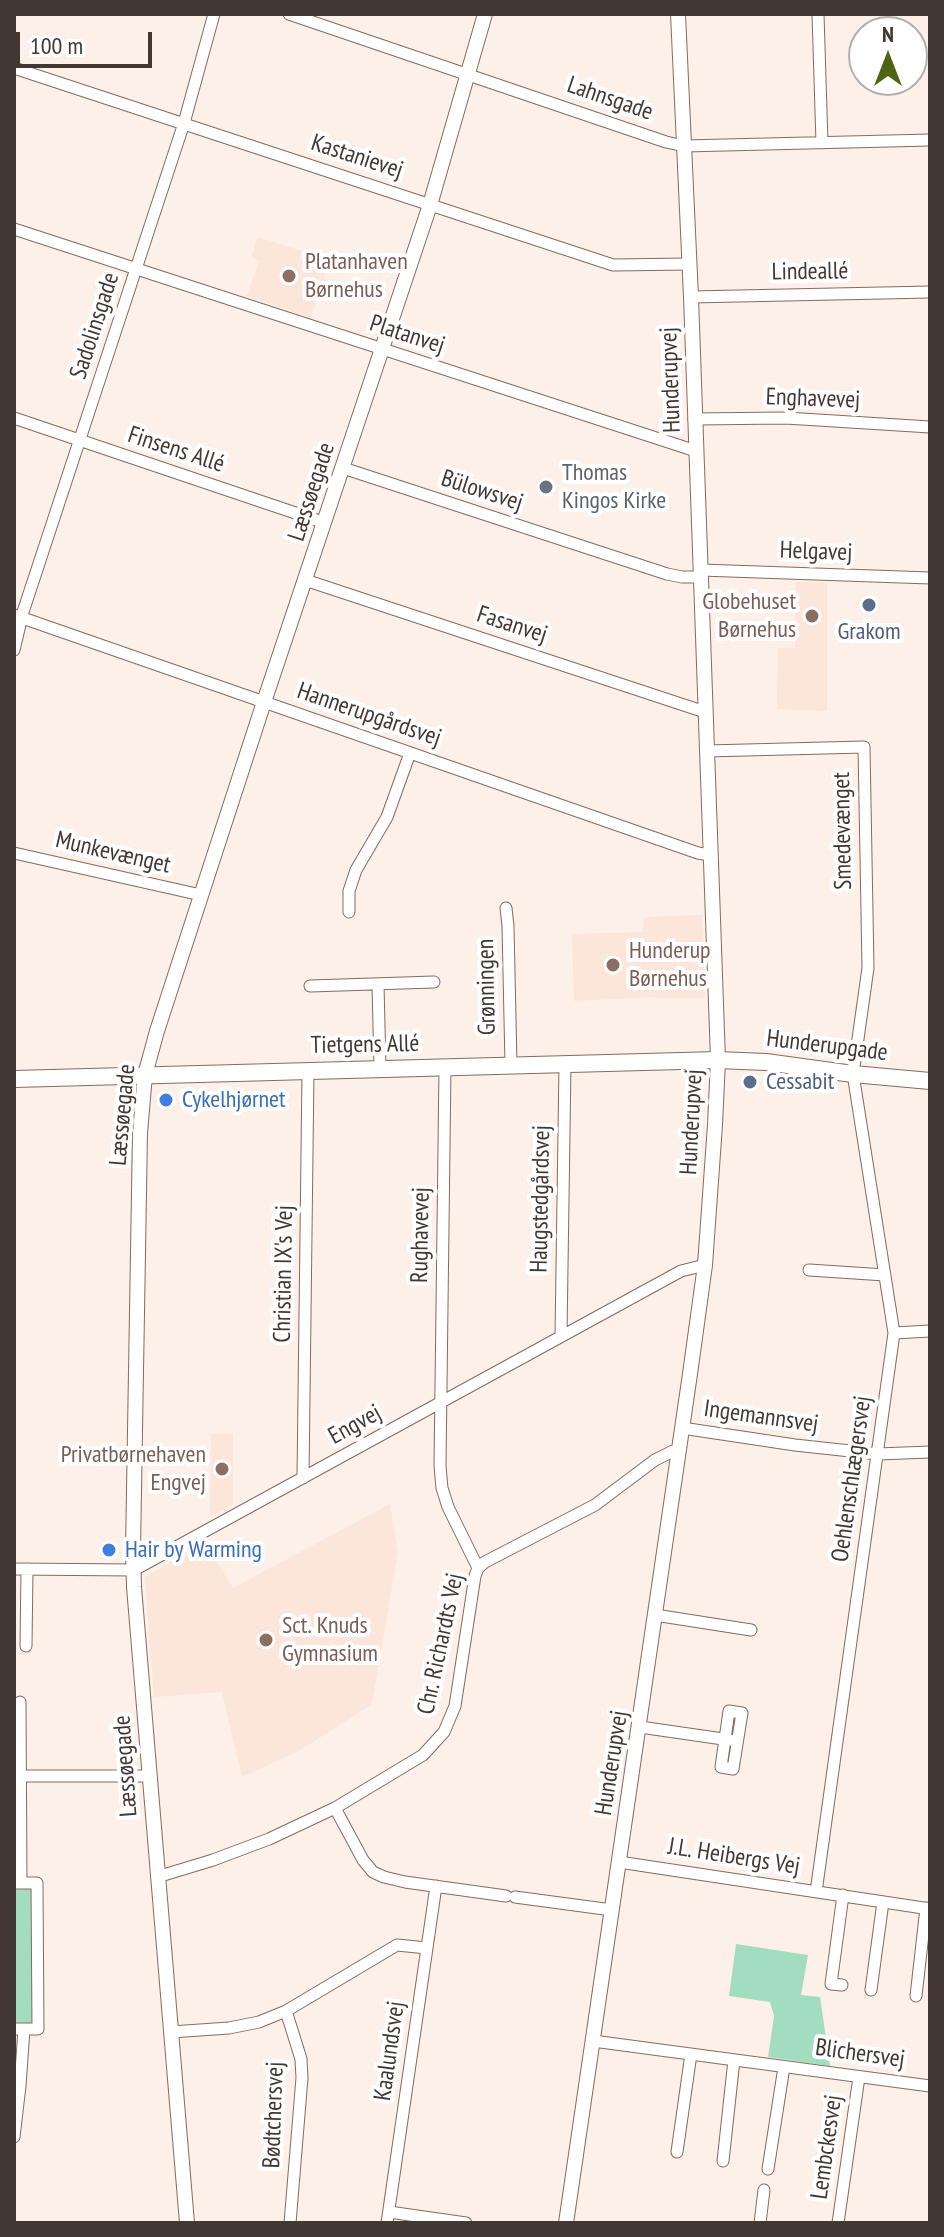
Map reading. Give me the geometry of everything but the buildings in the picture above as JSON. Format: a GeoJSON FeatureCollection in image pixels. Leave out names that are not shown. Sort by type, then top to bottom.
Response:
{"type":"FeatureCollection","features":[{"type":"Feature","properties":{"kind":"main road","name":"Tietgens Allé"},"geometry":{"type":"LineString","coordinates":[[14,1079],[718,1060]]}},
{"type":"Feature","properties":{"kind":"main road","name":"Hunderupgade"},"geometry":{"type":"LineString","coordinates":[[718,1060],[766,1062],[930,1081]]}},
{"type":"Feature","properties":{"kind":"street","name":"Sadolinsgade"},"geometry":{"type":"LineString","coordinates":[[14,650],[18,616],[137,269],[184,123],[214,14]]}},
{"type":"Feature","properties":{"kind":"street","name":"Lahnsgade"},"geometry":{"type":"LineString","coordinates":[[289,14],[684,146],[930,140]]}},
{"type":"Feature","properties":{"kind":"street","name":"Læssøegade"},"geometry":{"type":"LineString","coordinates":[[187,2223],[148,1776],[134,1570],[140,1133],[145,1075],[264,702],[430,205],[485,14]]}},
{"type":"Feature","properties":{"kind":"street","name":"Hunderupvej"},"geometry":{"type":"LineString","coordinates":[[566,2223],[705,1265],[713,1159],[718,1060],[678,14]]}},
{"type":"Feature","properties":{"kind":"street"},"geometry":{"type":"LineString","coordinates":[[818,14],[822,143]]}},
{"type":"Feature","properties":{"kind":"street","name":"Kastanievej"},"geometry":{"type":"LineString","coordinates":[[14,68],[613,265],[689,264]]}},
{"type":"Feature","properties":{"kind":"street","name":"Platanvej"},"geometry":{"type":"LineString","coordinates":[[14,229],[696,451]]}},
{"type":"Feature","properties":{"kind":"street","name":"Lindeallé"},"geometry":{"type":"LineString","coordinates":[[691,297],[930,292]]}},
{"type":"Feature","properties":{"kind":"street","name":"Finsens Allé"},"geometry":{"type":"LineString","coordinates":[[14,418],[325,523]]}},
{"type":"Feature","properties":{"kind":"street","name":"Enghavevej"},"geometry":{"type":"LineString","coordinates":[[694,419],[786,418],[930,427]]}},
{"type":"Feature","properties":{"kind":"street","name":"Bülowsvej"},"geometry":{"type":"LineString","coordinates":[[343,468],[667,574],[701,574]]}},
{"type":"Feature","properties":{"kind":"street","name":"Helgavej"},"geometry":{"type":"LineString","coordinates":[[701,574],[930,578]]}},
{"type":"Feature","properties":{"kind":"street","name":"Fasanvej"},"geometry":{"type":"LineString","coordinates":[[305,580],[705,712]]}},
{"type":"Feature","properties":{"kind":"street","name":"Hannerupgårdsvej"},"geometry":{"type":"LineString","coordinates":[[18,616],[710,855]]}},
{"type":"Feature","properties":{"kind":"street","name":"Smedevænget"},"geometry":{"type":"LineString","coordinates":[[707,751],[864,747],[867,927]]}},
{"type":"Feature","properties":{"kind":"street"},"geometry":{"type":"LineString","coordinates":[[349,912],[349,891],[356,870],[387,817],[410,753]]}},
{"type":"Feature","properties":{"kind":"street","name":"Munkevænget"},"geometry":{"type":"LineString","coordinates":[[14,853],[201,895]]}},
{"type":"Feature","properties":{"kind":"street","name":"Grønningen"},"geometry":{"type":"LineString","coordinates":[[506,908],[511,1065]]}},
{"type":"Feature","properties":{"kind":"street","name":"Oehlenschlægersvej"},"geometry":{"type":"LineString","coordinates":[[816,1892],[894,1333],[853,1074],[868,968],[867,927]]}},
{"type":"Feature","properties":{"kind":"street"},"geometry":{"type":"LineString","coordinates":[[310,986],[434,982]]}},
{"type":"Feature","properties":{"kind":"street"},"geometry":{"type":"LineString","coordinates":[[378,984],[380,1069]]}},
{"type":"Feature","properties":{"kind":"street","name":"Haugstedgårdsvej"},"geometry":{"type":"LineString","coordinates":[[561,1335],[565,1064]]}},
{"type":"Feature","properties":{"kind":"street","name":"Rughavevej"},"geometry":{"type":"LineString","coordinates":[[445,1067],[440,1466],[448,1507],[478,1568]]}},
{"type":"Feature","properties":{"kind":"street","name":"Christian IX's Vej"},"geometry":{"type":"LineString","coordinates":[[303,1478],[308,1071]]}},
{"type":"Feature","properties":{"kind":"street","name":"Engvej"},"geometry":{"type":"LineString","coordinates":[[20,1569],[134,1570],[561,1335],[681,1271],[705,1265]]}},
{"type":"Feature","properties":{"kind":"street"},"geometry":{"type":"LineString","coordinates":[[809,1270],[885,1275]]}},
{"type":"Feature","properties":{"kind":"street"},"geometry":{"type":"LineString","coordinates":[[894,1333],[930,1331]]}},
{"type":"Feature","properties":{"kind":"street","name":"Ingemannsvej"},"geometry":{"type":"LineString","coordinates":[[682,1428],[878,1454],[930,1452]]}},
{"type":"Feature","properties":{"kind":"street","name":"Chr. Richardts Vej"},"geometry":{"type":"LineString","coordinates":[[157,1877],[269,1839],[335,1808],[423,1755],[444,1732],[455,1706],[478,1568],[595,1505],[662,1455],[679,1452]]}},
{"type":"Feature","properties":{"kind":"street"},"geometry":{"type":"LineString","coordinates":[[20,1569],[26,1646]]}},
{"type":"Feature","properties":{"kind":"street"},"geometry":{"type":"LineString","coordinates":[[655,1615],[751,1630]]}},
{"type":"Feature","properties":{"kind":"street"},"geometry":{"type":"LineString","coordinates":[[14,2137],[20,2086],[19,2029],[38,2029],[37,1883],[18,1883],[17,1702],[33,1702]]}},
{"type":"Feature","properties":{"kind":"street"},"geometry":{"type":"LineString","coordinates":[[640,1727],[732,1740]]}},
{"type":"Feature","properties":{"kind":"street"},"geometry":{"type":"LineString","coordinates":[[17,1776],[148,1776]]}},
{"type":"Feature","properties":{"kind":"street"},"geometry":{"type":"LineString","coordinates":[[335,1808],[363,1860],[373,1872],[384,1877],[612,1910]]}},
{"type":"Feature","properties":{"kind":"street","name":"J.L. Heibergs Vej"},"geometry":{"type":"LineString","coordinates":[[619,1862],[928,1908],[916,1996]]}},
{"type":"Feature","properties":{"kind":"street","name":"Kaalundsvej"},"geometry":{"type":"LineString","coordinates":[[388,2217],[436,1886]]}},
{"type":"Feature","properties":{"kind":"street"},"geometry":{"type":"LineString","coordinates":[[842,1985],[831,1984],[843,1895]]}},
{"type":"Feature","properties":{"kind":"street"},"geometry":{"type":"LineString","coordinates":[[871,1990],[883,1902]]}},
{"type":"Feature","properties":{"kind":"street"},"geometry":{"type":"LineString","coordinates":[[171,2032],[229,2028],[259,2022],[286,2011],[397,1945],[427,1948]]}},
{"type":"Feature","properties":{"kind":"street","name":"Bødtchersvej"},"geometry":{"type":"LineString","coordinates":[[286,2011],[301,2059],[302,2078],[290,2223]]}},
{"type":"Feature","properties":{"kind":"street","name":"Blichersvej"},"geometry":{"type":"LineString","coordinates":[[593,2041],[930,2086]]}},
{"type":"Feature","properties":{"kind":"street"},"geometry":{"type":"LineString","coordinates":[[677,2152],[691,2054]]}},
{"type":"Feature","properties":{"kind":"street"},"geometry":{"type":"LineString","coordinates":[[723,2161],[734,2060]]}},
{"type":"Feature","properties":{"kind":"street","name":"Blichersvej"},"geometry":{"type":"LineString","coordinates":[[768,2169],[784,2067]]}},
{"type":"Feature","properties":{"kind":"street","name":"Lembckesvej"},"geometry":{"type":"LineString","coordinates":[[838,2223],[859,2077]]}},
{"type":"Feature","properties":{"kind":"street"},"geometry":{"type":"LineString","coordinates":[[760,2223],[764,2190]]}},
{"type":"Feature","properties":{"kind":"street"},"geometry":{"type":"LineString","coordinates":[[388,2217],[466,2223]]}},
{"type":"Feature","properties":{"kind":"shaded area","name":"Platanhaven Børnehus"},"geometry":{"type":"Polygon","coordinates":[[[258,237],[302,251],[300,258],[305,260],[303,266],[316,270],[320,260],[328,263],[325,283],[322,283],[311,318],[247,296],[259,261],[252,255],[258,237]]]}},
{"type":"Feature","properties":{"kind":"shaded area","name":"Globehuset Børnehus"},"geometry":{"type":"Polygon","coordinates":[[[796,582],[827,583],[827,711],[777,709],[778,648],[795,648],[796,582]]]}},
{"type":"Feature","properties":{"kind":"shaded area"},"geometry":{"type":"Polygon","coordinates":[[[702,915],[705,998],[574,1001],[572,934],[643,932],[644,917],[702,915]]]}},
{"type":"Feature","properties":{"kind":"shaded area","name":"Privatbørnehaven Engvej"},"geometry":{"type":"Polygon","coordinates":[[[211,1434],[233,1434],[233,1505],[210,1517],[211,1434]]]}},
{"type":"Feature","properties":{"kind":"shaded area","name":"Sct. Knuds Gymnasium"},"geometry":{"type":"Polygon","coordinates":[[[390,1504],[398,1552],[372,1704],[299,1751],[242,1777],[222,1692],[154,1697],[145,1577],[205,1542],[233,1588],[390,1504]]]}},
{"type":"Feature","properties":{"kind":"green space"},"geometry":{"type":"Polygon","coordinates":[[[14,1888],[32,1890],[34,2021],[14,2024],[14,1888]]]}},
{"type":"Feature","properties":{"kind":"green space"},"geometry":{"type":"Polygon","coordinates":[[[736,1944],[808,1955],[801,1995],[820,1997],[830,2066],[768,2057],[774,2016],[770,2002],[729,1996],[736,1944]]]}},
{"type":"Feature","properties":{"kind":"place","name":"Platanhaven Børnehus"},"geometry":{"type":"Point","coordinates":[289,276]}},
{"type":"Feature","properties":{"kind":"place","name":"Thomas Kingos Kirke"},"geometry":{"type":"Point","coordinates":[546,487]}},
{"type":"Feature","properties":{"kind":"place","name":"Grakom"},"geometry":{"type":"Point","coordinates":[869,605]}},
{"type":"Feature","properties":{"kind":"place","name":"Globehuset Børnehus"},"geometry":{"type":"Point","coordinates":[812,616]}},
{"type":"Feature","properties":{"kind":"place","name":"Hunderup Børnehus"},"geometry":{"type":"Point","coordinates":[613,965]}},
{"type":"Feature","properties":{"kind":"place","name":"Cessabit"},"geometry":{"type":"Point","coordinates":[750,1082]}},
{"type":"Feature","properties":{"kind":"place","name":"Cykelhjørnet"},"geometry":{"type":"Point","coordinates":[166,1100]}},
{"type":"Feature","properties":{"kind":"place","name":"Privatbørnehaven Engvej"},"geometry":{"type":"Point","coordinates":[222,1469]}},
{"type":"Feature","properties":{"kind":"place","name":"Hair by Warming"},"geometry":{"type":"Point","coordinates":[109,1550]}},
{"type":"Feature","properties":{"kind":"place","name":"Sct. Knuds Gymnasium"},"geometry":{"type":"Point","coordinates":[266,1640]}}]}
